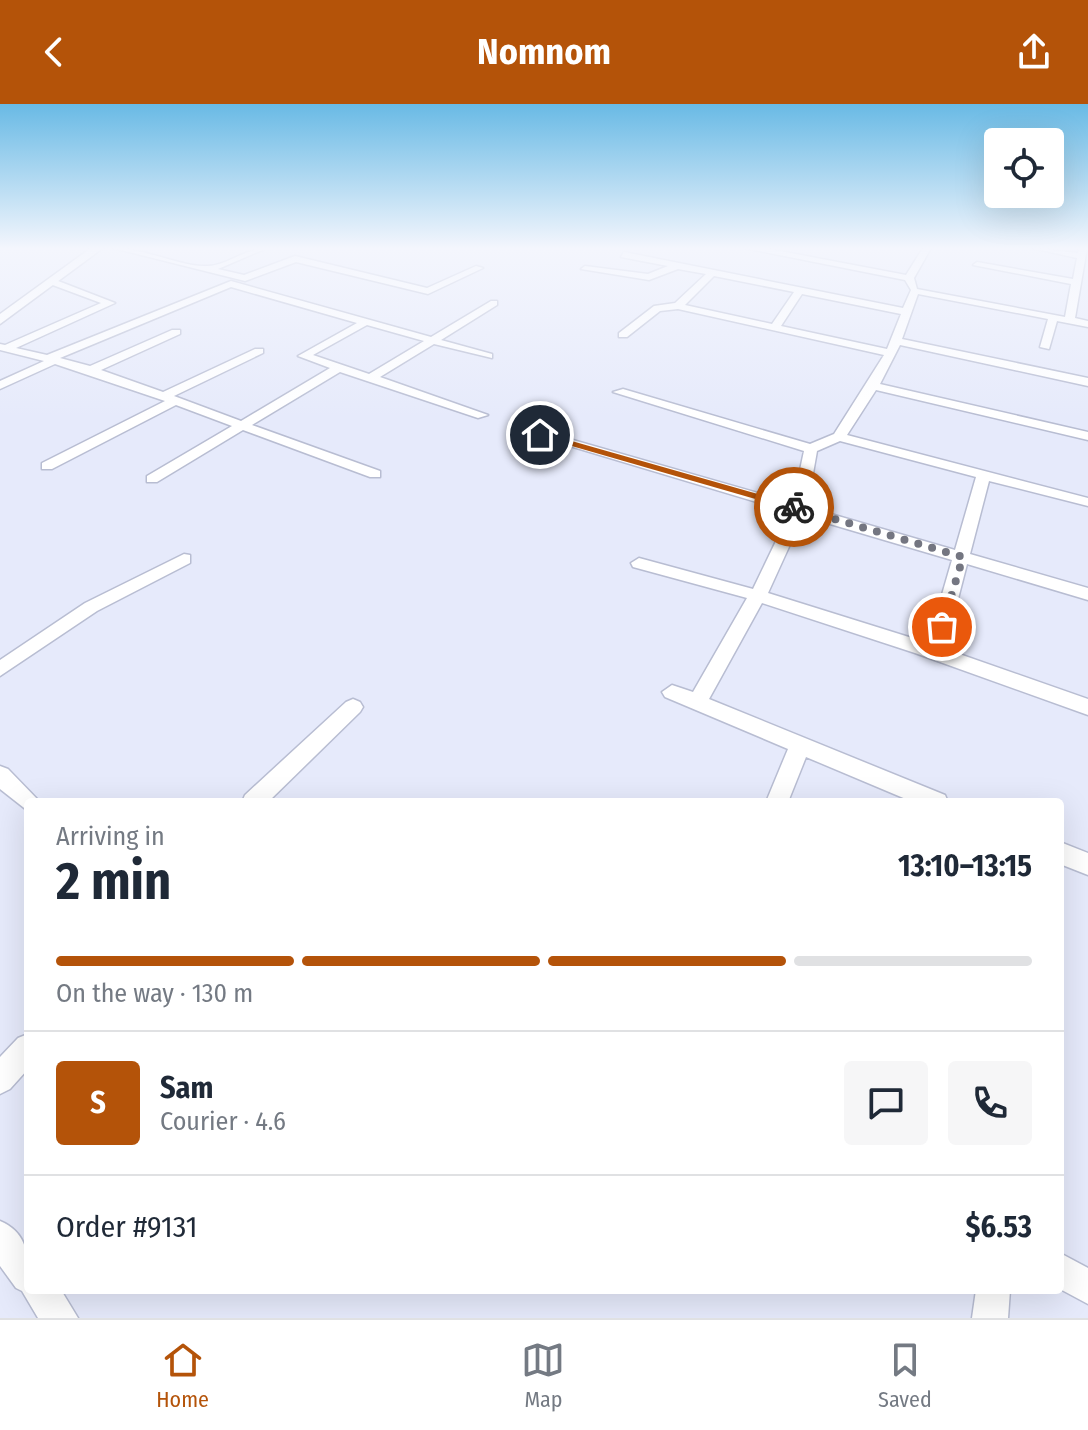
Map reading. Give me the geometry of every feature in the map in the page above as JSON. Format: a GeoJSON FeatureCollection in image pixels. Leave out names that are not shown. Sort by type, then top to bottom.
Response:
{"type":"FeatureCollection","features":[{"type":"Feature","properties":{"kind":"street"},"geometry":{"type":"LineString","coordinates":[[0,320],[21,305]]}},
{"type":"Feature","properties":{"kind":"street"},"geometry":{"type":"LineString","coordinates":[[4,347],[106,305]]}},
{"type":"Feature","properties":{"kind":"street"},"geometry":{"type":"LineString","coordinates":[[0,385],[182,305]]}},
{"type":"Feature","properties":{"kind":"street"},"geometry":{"type":"LineString","coordinates":[[298,305],[488,356]]}},
{"type":"Feature","properties":{"kind":"street"},"geometry":{"type":"LineString","coordinates":[[369,379],[491,305]]}},
{"type":"Feature","properties":{"kind":"street"},"geometry":{"type":"LineString","coordinates":[[775,327],[790,305]]}},
{"type":"Feature","properties":{"kind":"street"},"geometry":{"type":"LineString","coordinates":[[871,305],[907,312]]}},
{"type":"Feature","properties":{"kind":"street"},"geometry":{"type":"LineString","coordinates":[[619,392],[811,449],[839,437],[873,386],[894,347],[908,305]]}},
{"type":"Feature","properties":{"kind":"street"},"geometry":{"type":"LineString","coordinates":[[996,305],[1088,324]]}},
{"type":"Feature","properties":{"kind":"street"},"geometry":{"type":"LineString","coordinates":[[1069,321],[1072,305]]}},
{"type":"Feature","properties":{"kind":"street"},"geometry":{"type":"LineString","coordinates":[[623,335],[657,308],[678,306],[775,327],[1088,382]]}},
{"type":"Feature","properties":{"kind":"street"},"geometry":{"type":"LineString","coordinates":[[1045,347],[1053,318]]}},
{"type":"Feature","properties":{"kind":"street"},"geometry":{"type":"LineString","coordinates":[[364,323],[304,356],[482,415]]}},
{"type":"Feature","properties":{"kind":"street"},"geometry":{"type":"LineString","coordinates":[[91,370],[176,332]]}},
{"type":"Feature","properties":{"kind":"street"},"geometry":{"type":"LineString","coordinates":[[4,347],[91,370],[375,474]]}},
{"type":"Feature","properties":{"kind":"street"},"geometry":{"type":"LineString","coordinates":[[47,466],[259,351]]}},
{"type":"Feature","properties":{"kind":"street"},"geometry":{"type":"LineString","coordinates":[[152,479],[337,369]]}},
{"type":"Feature","properties":{"kind":"street"},"geometry":{"type":"LineString","coordinates":[[873,386],[1088,436]]}},
{"type":"Feature","properties":{"kind":"street"},"geometry":{"type":"LineString","coordinates":[[540,435],[1088,594]]}},
{"type":"Feature","properties":{"kind":"street"},"geometry":{"type":"LineString","coordinates":[[839,437],[1088,502]]}},
{"type":"Feature","properties":{"kind":"street"},"geometry":{"type":"LineString","coordinates":[[697,702],[758,594],[799,508],[811,449]]}},
{"type":"Feature","properties":{"kind":"street"},"geometry":{"type":"LineString","coordinates":[[935,651],[984,474]]}},
{"type":"Feature","properties":{"kind":"street"},"geometry":{"type":"LineString","coordinates":[[0,669],[91,607],[184,559]]}},
{"type":"Feature","properties":{"kind":"street"},"geometry":{"type":"LineString","coordinates":[[639,563],[758,594],[935,651],[1088,707]]}},
{"type":"Feature","properties":{"kind":"street"},"geometry":{"type":"LineString","coordinates":[[672,692],[927,798]]}},
{"type":"Feature","properties":{"kind":"street"},"geometry":{"type":"LineString","coordinates":[[257,798],[353,707]]}},
{"type":"Feature","properties":{"kind":"street"},"geometry":{"type":"LineString","coordinates":[[779,798],[800,745]]}},
{"type":"Feature","properties":{"kind":"street"},"geometry":{"type":"LineString","coordinates":[[0,775],[25,798]]}},
{"type":"Feature","properties":{"kind":"street"},"geometry":{"type":"LineString","coordinates":[[1064,855],[1088,864]]}},
{"type":"Feature","properties":{"kind":"street"},"geometry":{"type":"LineString","coordinates":[[0,1079],[24,1052]]}},
{"type":"Feature","properties":{"kind":"street"},"geometry":{"type":"LineString","coordinates":[[0,1238],[24,1271]]}},
{"type":"Feature","properties":{"kind":"street"},"geometry":{"type":"LineString","coordinates":[[1064,1272],[1088,1287]]}},
{"type":"Feature","properties":{"kind":"street"},"geometry":{"type":"LineString","coordinates":[[42,1294],[60,1318]]}},
{"type":"Feature","properties":{"kind":"street"},"geometry":{"type":"LineString","coordinates":[[990,1318],[993,1294]]}},
{"type":"Feature","properties":{"kind":"way so far"},"geometry":{"type":"LineString","coordinates":[[794,507],[963,557],[942,627]]}},
{"type":"Feature","properties":{"kind":"route"},"geometry":{"type":"LineString","coordinates":[[540,435],[794,507]]}}]}
